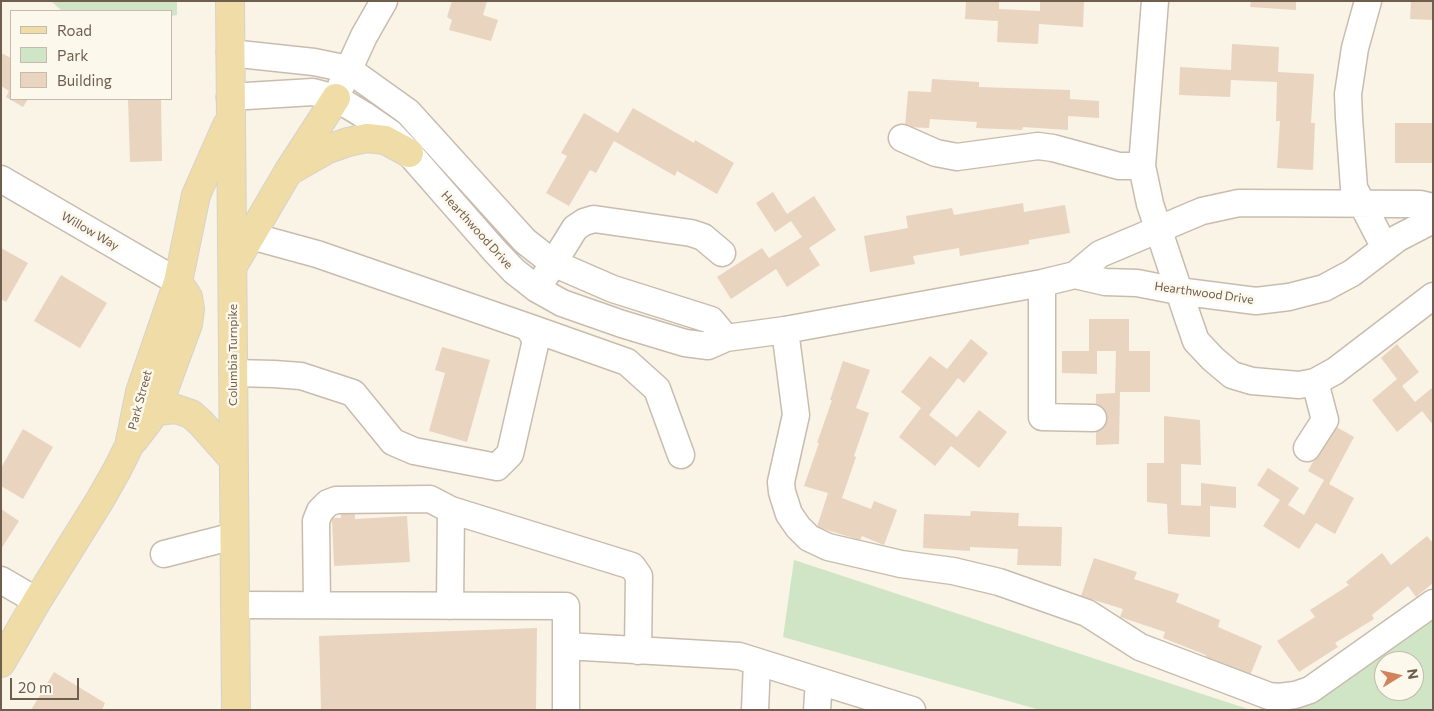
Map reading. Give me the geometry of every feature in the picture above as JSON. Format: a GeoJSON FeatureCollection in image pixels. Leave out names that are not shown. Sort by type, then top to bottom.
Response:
{"type":"FeatureCollection","features":[{"type":"Feature","properties":{"kind":"main road","name":"Columbia Turnpike"},"geometry":{"type":"LineString","coordinates":[[230,1],[236,710]]}},
{"type":"Feature","properties":{"kind":"main road"},"geometry":{"type":"LineString","coordinates":[[233,266],[288,172],[336,98]]}},
{"type":"Feature","properties":{"kind":"main road","name":"Park Street"},"geometry":{"type":"LineString","coordinates":[[1,663],[104,493],[129,446],[140,392],[178,282],[196,195],[230,107]]}},
{"type":"Feature","properties":{"kind":"main road"},"geometry":{"type":"LineString","coordinates":[[288,172],[328,149],[367,138],[384,140],[409,153]]}},
{"type":"Feature","properties":{"kind":"main road"},"geometry":{"type":"LineString","coordinates":[[129,446],[156,411],[188,324],[190,309],[188,296],[178,282]]}},
{"type":"Feature","properties":{"kind":"main road"},"geometry":{"type":"LineString","coordinates":[[156,411],[176,409],[191,414],[201,422],[234,459]]}},
{"type":"Feature","properties":{"kind":"street"},"geometry":{"type":"LineString","coordinates":[[230,107],[313,92],[336,98],[348,69],[384,1]]}},
{"type":"Feature","properties":{"kind":"street"},"geometry":{"type":"LineString","coordinates":[[1155,1],[1142,166],[1150,204],[1196,341],[1232,375],[1252,381],[1277,385],[1298,385],[1315,382],[1335,371],[1433,296]]}},
{"type":"Feature","properties":{"kind":"street"},"geometry":{"type":"LineString","coordinates":[[1368,1],[1355,48],[1348,94],[1354,188],[1385,248]]}},
{"type":"Feature","properties":{"kind":"street"},"geometry":{"type":"LineString","coordinates":[[230,53],[314,62],[348,69],[408,112],[525,241],[553,263],[613,289],[711,320],[726,338]]}},
{"type":"Feature","properties":{"kind":"street","name":"Hearthwood Drive"},"geometry":{"type":"LineString","coordinates":[[336,98],[390,133],[494,250],[514,271],[537,289],[562,303],[622,324],[686,343],[708,346],[726,338],[785,330],[1042,283],[1075,275],[1100,254],[1202,211],[1238,203],[1420,204],[1433,207]]}},
{"type":"Feature","properties":{"kind":"street"},"geometry":{"type":"LineString","coordinates":[[902,138],[936,153],[957,157],[1038,146],[1053,148],[1119,166],[1142,166]]}},
{"type":"Feature","properties":{"kind":"street","name":"Willow Way"},"geometry":{"type":"LineString","coordinates":[[1,179],[178,282]]}},
{"type":"Feature","properties":{"kind":"street"},"geometry":{"type":"LineString","coordinates":[[537,289],[576,228],[584,222],[594,219],[691,234],[703,238],[722,253]]}},
{"type":"Feature","properties":{"kind":"street","name":"Hearthwood Drive"},"geometry":{"type":"LineString","coordinates":[[1075,275],[1105,282],[1137,283],[1178,291],[1256,301],[1289,297],[1324,288],[1352,273],[1412,230],[1433,220]]}},
{"type":"Feature","properties":{"kind":"street"},"geometry":{"type":"LineString","coordinates":[[251,236],[317,254],[627,362],[657,389],[681,455]]}},
{"type":"Feature","properties":{"kind":"street"},"geometry":{"type":"LineString","coordinates":[[1042,283],[1042,417],[1093,418]]}},
{"type":"Feature","properties":{"kind":"street"},"geometry":{"type":"LineString","coordinates":[[233,373],[301,376],[353,393],[393,442],[414,452],[497,467],[510,454],[536,340],[528,327]]}},
{"type":"Feature","properties":{"kind":"street"},"geometry":{"type":"LineString","coordinates":[[785,330],[796,415],[781,482],[782,492],[788,514],[798,527],[809,538],[828,548],[901,564],[953,571],[999,582],[1087,613],[1140,647],[1269,696],[1279,697],[1295,695],[1310,690],[1433,603]]}},
{"type":"Feature","properties":{"kind":"street"},"geometry":{"type":"LineString","coordinates":[[1307,448],[1325,420],[1315,382]]}},
{"type":"Feature","properties":{"kind":"street"},"geometry":{"type":"LineString","coordinates":[[317,605],[316,521],[320,511],[328,503],[336,500],[430,500],[451,510],[632,566],[639,576],[638,651]]}},
{"type":"Feature","properties":{"kind":"street"},"geometry":{"type":"LineString","coordinates":[[450,606],[451,510]]}},
{"type":"Feature","properties":{"kind":"street"},"geometry":{"type":"LineString","coordinates":[[164,554],[234,536]]}},
{"type":"Feature","properties":{"kind":"street"},"geometry":{"type":"LineString","coordinates":[[1,580],[37,601]]}},
{"type":"Feature","properties":{"kind":"street"},"geometry":{"type":"LineString","coordinates":[[235,605],[566,606],[566,710]]}},
{"type":"Feature","properties":{"kind":"street"},"geometry":{"type":"LineString","coordinates":[[566,646],[739,656],[912,710]]}},
{"type":"Feature","properties":{"kind":"street"},"geometry":{"type":"LineString","coordinates":[[755,710],[758,662]]}},
{"type":"Feature","properties":{"kind":"street"},"geometry":{"type":"LineString","coordinates":[[817,710],[819,680]]}},
{"type":"Feature","properties":{"kind":"green space"},"geometry":{"type":"Polygon","coordinates":[[[51,1],[177,1],[177,15],[172,16],[172,10],[61,10],[51,1]]]}},
{"type":"Feature","properties":{"kind":"green space"},"geometry":{"type":"Polygon","coordinates":[[[794,560],[1251,710],[1040,710],[783,637],[794,560]]]}},
{"type":"Feature","properties":{"kind":"green space"},"geometry":{"type":"Polygon","coordinates":[[[1433,612],[1433,710],[1295,710],[1374,654],[1374,701],[1424,701],[1424,651],[1378,651],[1433,612]]]}},
{"type":"Feature","properties":{"kind":"building"},"geometry":{"type":"Polygon","coordinates":[[[452,1],[487,1],[483,15],[498,20],[491,41],[449,30],[452,20],[447,17],[452,1]]]}},
{"type":"Feature","properties":{"kind":"building"},"geometry":{"type":"Polygon","coordinates":[[[966,1],[999,1],[999,9],[1040,11],[1040,1],[1084,1],[1083,27],[1039,24],[1038,44],[997,42],[998,21],[965,19],[966,1]]]}},
{"type":"Feature","properties":{"kind":"building"},"geometry":{"type":"Polygon","coordinates":[[[1251,1],[1296,1],[1296,10],[1250,7],[1251,1]]]}},
{"type":"Feature","properties":{"kind":"building"},"geometry":{"type":"Polygon","coordinates":[[[1411,1],[1433,1],[1433,20],[1410,19],[1411,1]]]}},
{"type":"Feature","properties":{"kind":"building"},"geometry":{"type":"Polygon","coordinates":[[[1232,44],[1279,47],[1278,72],[1314,74],[1311,123],[1315,123],[1313,170],[1277,168],[1280,121],[1276,121],[1277,82],[1231,80],[1230,97],[1179,95],[1180,67],[1231,70],[1232,44]]]}},
{"type":"Feature","properties":{"kind":"building"},"geometry":{"type":"Polygon","coordinates":[[[1,53],[10,58],[10,99],[6,97],[9,91],[1,86],[1,53]]]}},
{"type":"Feature","properties":{"kind":"building"},"geometry":{"type":"Polygon","coordinates":[[[932,79],[979,82],[979,87],[1070,90],[1070,99],[1099,101],[1099,118],[1068,116],[1068,130],[1023,127],[1022,130],[976,128],[977,122],[930,119],[929,128],[905,127],[908,91],[931,92],[932,79]]]}},
{"type":"Feature","properties":{"kind":"building"},"geometry":{"type":"Polygon","coordinates":[[[11,100],[27,100],[23,107],[11,100]]]}},
{"type":"Feature","properties":{"kind":"building"},"geometry":{"type":"Polygon","coordinates":[[[128,100],[161,100],[162,161],[130,162],[128,100]]]}},
{"type":"Feature","properties":{"kind":"building"},"geometry":{"type":"Polygon","coordinates":[[[633,108],[694,143],[695,140],[734,163],[717,194],[677,171],[675,176],[614,141],[596,173],[590,170],[569,206],[546,193],[567,156],[561,153],[584,113],[618,133],[633,108]]]}},
{"type":"Feature","properties":{"kind":"building"},"geometry":{"type":"Polygon","coordinates":[[[1395,123],[1433,123],[1433,163],[1395,163],[1395,123]]]}},
{"type":"Feature","properties":{"kind":"building"},"geometry":{"type":"Polygon","coordinates":[[[773,192],[787,214],[814,196],[836,230],[809,248],[820,265],[787,287],[776,269],[731,299],[717,277],[762,248],[769,258],[802,237],[791,221],[775,232],[756,203],[773,192]]]}},
{"type":"Feature","properties":{"kind":"building"},"geometry":{"type":"Polygon","coordinates":[[[1023,203],[1024,212],[1065,205],[1070,233],[1029,240],[1029,244],[960,256],[959,248],[913,256],[915,264],[870,272],[864,236],[908,228],[906,216],[952,208],[954,215],[1023,203]]]}},
{"type":"Feature","properties":{"kind":"building"},"geometry":{"type":"Polygon","coordinates":[[[1,248],[28,263],[6,302],[1,299],[1,248]]]}},
{"type":"Feature","properties":{"kind":"building"},"geometry":{"type":"Polygon","coordinates":[[[61,275],[107,303],[80,348],[34,321],[61,275]]]}},
{"type":"Feature","properties":{"kind":"building"},"geometry":{"type":"Polygon","coordinates":[[[1089,319],[1129,319],[1129,351],[1150,351],[1150,392],[1120,392],[1119,444],[1096,445],[1096,394],[1115,393],[1116,351],[1097,351],[1097,374],[1062,373],[1062,351],[1089,351],[1089,319]]]}},
{"type":"Feature","properties":{"kind":"building"},"geometry":{"type":"Polygon","coordinates":[[[971,339],[988,353],[964,383],[958,378],[929,415],[957,437],[979,410],[1007,432],[979,468],[951,446],[935,466],[899,437],[921,408],[901,392],[930,356],[947,369],[971,339]]]}},
{"type":"Feature","properties":{"kind":"building"},"geometry":{"type":"Polygon","coordinates":[[[1397,344],[1419,372],[1402,386],[1415,402],[1433,387],[1433,425],[1422,411],[1397,432],[1372,400],[1397,379],[1381,358],[1397,344]]]}},
{"type":"Feature","properties":{"kind":"building"},"geometry":{"type":"Polygon","coordinates":[[[442,347],[490,360],[467,442],[429,431],[445,373],[435,370],[442,347]]]}},
{"type":"Feature","properties":{"kind":"building"},"geometry":{"type":"Polygon","coordinates":[[[843,361],[870,370],[856,408],[869,413],[842,498],[871,509],[874,501],[897,510],[884,545],[862,536],[860,540],[817,527],[828,493],[804,486],[819,443],[817,443],[843,361]]]}},
{"type":"Feature","properties":{"kind":"building"},"geometry":{"type":"Polygon","coordinates":[[[1164,416],[1200,420],[1201,465],[1181,464],[1181,505],[1201,506],[1201,483],[1236,487],[1236,508],[1210,506],[1210,537],[1168,534],[1167,504],[1147,502],[1147,463],[1164,463],[1164,416]]]}},
{"type":"Feature","properties":{"kind":"building"},"geometry":{"type":"Polygon","coordinates":[[[1333,425],[1354,437],[1329,484],[1354,498],[1335,534],[1316,523],[1299,549],[1263,526],[1280,500],[1257,485],[1268,468],[1299,488],[1288,505],[1304,515],[1324,480],[1308,471],[1333,425]]]}},
{"type":"Feature","properties":{"kind":"building"},"geometry":{"type":"Polygon","coordinates":[[[23,429],[53,447],[23,499],[1,486],[1,468],[23,429]]]}},
{"type":"Feature","properties":{"kind":"building"},"geometry":{"type":"Polygon","coordinates":[[[341,502],[354,502],[355,519],[407,516],[410,562],[334,566],[332,518],[341,518],[341,502]]]}},
{"type":"Feature","properties":{"kind":"building"},"geometry":{"type":"Polygon","coordinates":[[[1,509],[19,521],[1,549],[1,509]]]}},
{"type":"Feature","properties":{"kind":"building"},"geometry":{"type":"Polygon","coordinates":[[[971,511],[1019,513],[1018,526],[1062,527],[1061,566],[1017,565],[1018,549],[970,547],[970,551],[923,548],[924,514],[970,516],[971,511]]]}},
{"type":"Feature","properties":{"kind":"building"},"geometry":{"type":"Polygon","coordinates":[[[1427,536],[1433,543],[1433,583],[1416,597],[1408,586],[1372,615],[1374,619],[1335,643],[1338,647],[1299,672],[1277,641],[1315,617],[1310,610],[1349,585],[1346,582],[1382,553],[1391,565],[1427,536]]]}},
{"type":"Feature","properties":{"kind":"building"},"geometry":{"type":"Polygon","coordinates":[[[1094,558],[1137,572],[1134,579],[1179,594],[1176,602],[1220,620],[1218,627],[1262,646],[1249,678],[1205,658],[1206,655],[1163,638],[1165,632],[1120,617],[1123,609],[1081,596],[1094,558]]]}},
{"type":"Feature","properties":{"kind":"building"},"geometry":{"type":"Polygon","coordinates":[[[537,628],[536,710],[321,710],[319,636],[537,628]]]}},
{"type":"Feature","properties":{"kind":"building"},"geometry":{"type":"Polygon","coordinates":[[[54,672],[105,703],[102,710],[31,710],[54,672]]]}}]}
